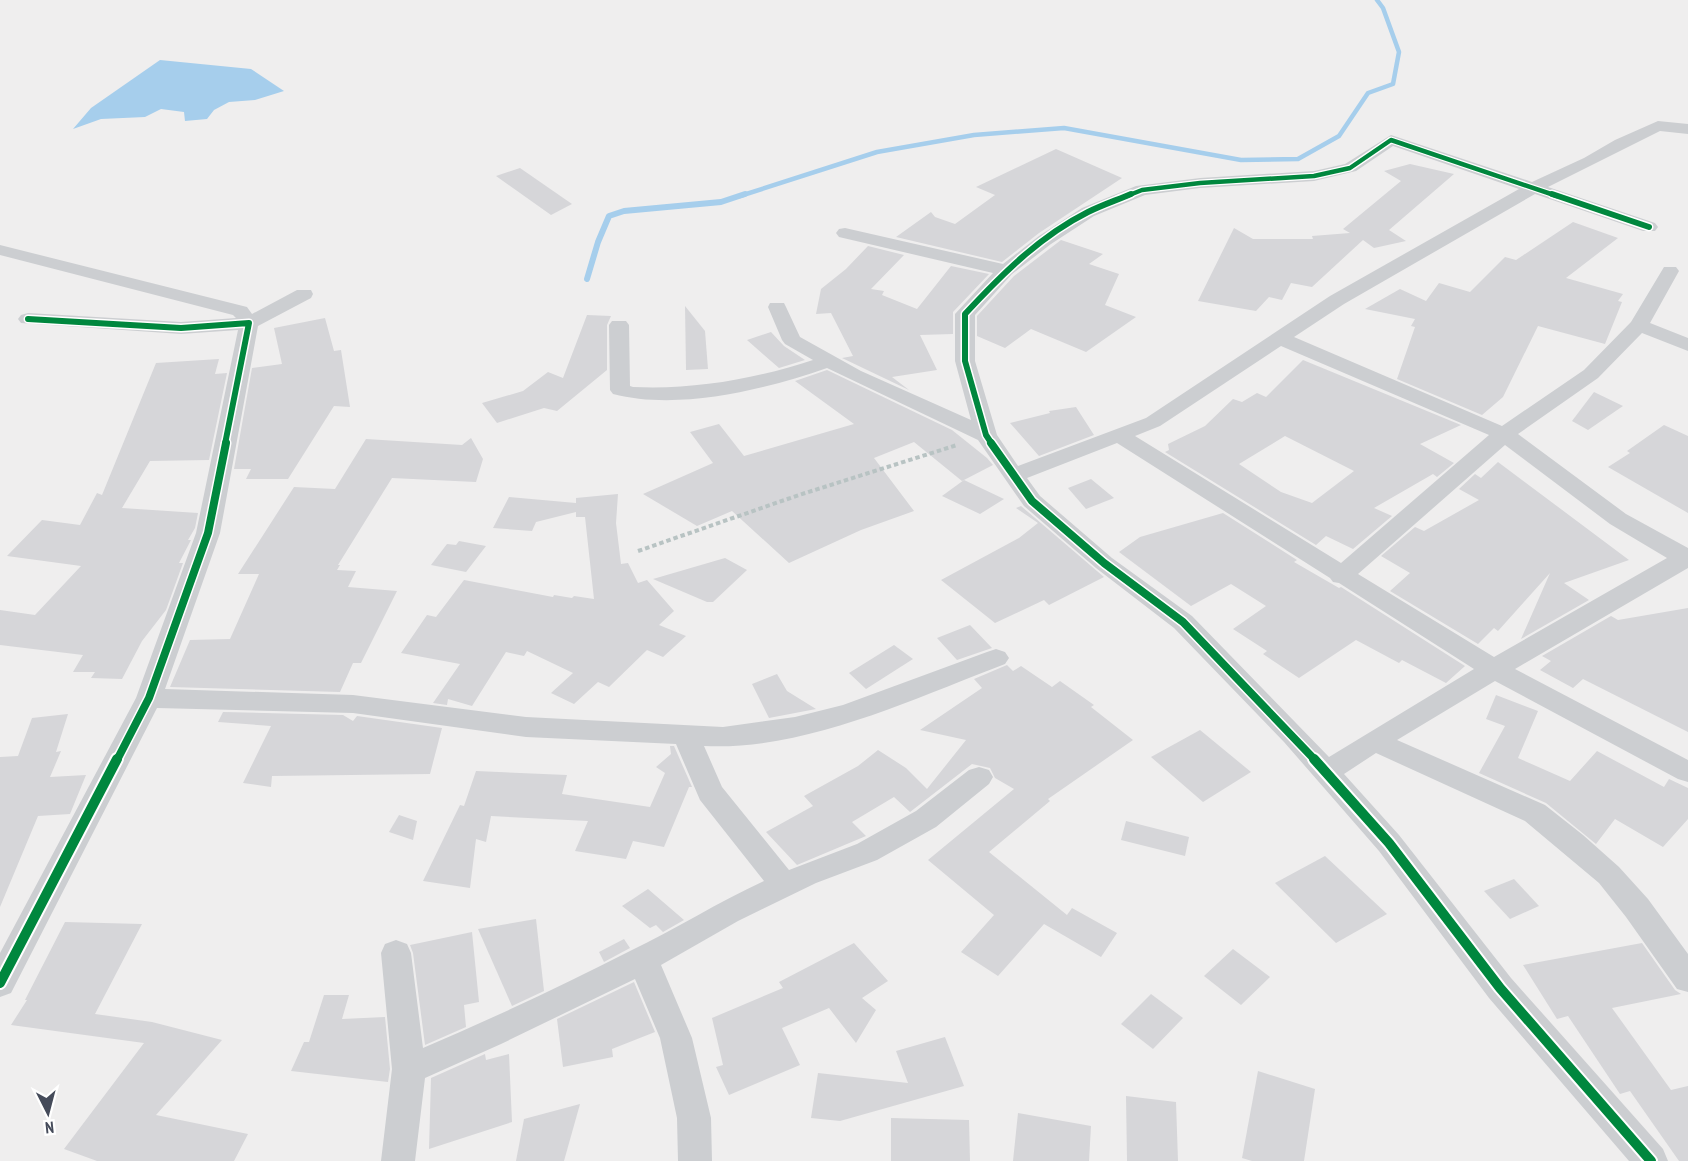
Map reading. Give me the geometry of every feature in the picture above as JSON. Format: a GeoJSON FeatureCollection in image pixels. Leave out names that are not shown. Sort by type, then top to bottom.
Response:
{"type":"FeatureCollection","features":[{"type":"Feature","properties":{"kind":"street"},"geometry":{"type":"LineString","coordinates":[[1014,475],[1153,422],[1337,300],[1533,188],[1590,161],[1650,128],[1658,126],[1688,129]]}},
{"type":"Feature","properties":{"kind":"street"},"geometry":{"type":"LineString","coordinates":[[1649,227],[1391,140],[1350,168],[1314,176],[1200,183],[1142,190],[1088,212],[1045,240],[1006,270],[965,314],[965,361],[986,435],[1032,501],[1104,563],[1183,622],[1293,735],[1389,843],[1500,988],[1652,1161]]}},
{"type":"Feature","properties":{"kind":"street"},"geometry":{"type":"LineString","coordinates":[[845,233],[1006,270]]}},
{"type":"Feature","properties":{"kind":"street"},"geometry":{"type":"LineString","coordinates":[[0,250],[240,311],[249,324],[208,533],[149,699],[0,982]]}},
{"type":"Feature","properties":{"kind":"street"},"geometry":{"type":"LineString","coordinates":[[1341,576],[1504,434],[1591,374],[1639,325],[1670,271]]}},
{"type":"Feature","properties":{"kind":"street"},"geometry":{"type":"LineString","coordinates":[[28,319],[181,328],[249,324],[304,294]]}},
{"type":"Feature","properties":{"kind":"street"},"geometry":{"type":"LineString","coordinates":[[777,307],[792,340],[854,375],[986,435]]}},
{"type":"Feature","properties":{"kind":"street"},"geometry":{"type":"LineString","coordinates":[[619,325],[620,390],[628,393],[655,395],[772,379],[829,361]]}},
{"type":"Feature","properties":{"kind":"street"},"geometry":{"type":"LineString","coordinates":[[1639,325],[1688,345]]}},
{"type":"Feature","properties":{"kind":"street"},"geometry":{"type":"LineString","coordinates":[[1280,338],[1504,434],[1618,519],[1686,558]]}},
{"type":"Feature","properties":{"kind":"street"},"geometry":{"type":"LineString","coordinates":[[1120,436],[1341,576],[1494,669],[1688,772]]}},
{"type":"Feature","properties":{"kind":"street"},"geometry":{"type":"LineString","coordinates":[[1326,772],[1494,669],[1686,558]]}},
{"type":"Feature","properties":{"kind":"street"},"geometry":{"type":"LineString","coordinates":[[149,699],[353,704],[526,727],[723,737],[795,727],[849,712],[996,658]]}},
{"type":"Feature","properties":{"kind":"street"},"geometry":{"type":"LineString","coordinates":[[686,736],[710,792],[784,885]]}},
{"type":"Feature","properties":{"kind":"street"},"geometry":{"type":"LineString","coordinates":[[1375,741],[1535,813],[1609,875],[1637,908],[1688,979]]}},
{"type":"Feature","properties":{"kind":"street"},"geometry":{"type":"LineString","coordinates":[[409,1069],[490,1034],[643,960],[727,912],[784,885],[867,852],[926,819],[979,777]]}},
{"type":"Feature","properties":{"kind":"street"},"geometry":{"type":"LineString","coordinates":[[396,953],[409,1069],[398,1161]]}},
{"type":"Feature","properties":{"kind":"street"},"geometry":{"type":"LineString","coordinates":[[643,960],[676,1038],[694,1118],[694,1161]]}},
{"type":"Feature","properties":{"kind":"path"},"geometry":{"type":"LineString","coordinates":[[638,551],[800,494],[918,460],[986,435]]}},
{"type":"Feature","properties":{"kind":"water"},"geometry":{"type":"Polygon","coordinates":[[[160,60],[251,69],[284,91],[255,100],[229,102],[214,110],[207,119],[185,121],[184,112],[161,109],[145,117],[101,119],[73,129],[91,108],[160,60]]]}},
{"type":"Feature","properties":{"kind":"building"},"geometry":{"type":"Polygon","coordinates":[[[1056,149],[1122,178],[1039,233],[1002,262],[896,237],[931,212],[935,217],[955,224],[995,195],[976,187],[1056,149]]]}},
{"type":"Feature","properties":{"kind":"building"},"geometry":{"type":"Polygon","coordinates":[[[1410,164],[1454,174],[1389,230],[1406,241],[1374,248],[1363,240],[1312,287],[1291,283],[1282,300],[1269,297],[1256,311],[1198,301],[1234,228],[1253,239],[1313,239],[1312,236],[1350,233],[1343,229],[1401,181],[1384,171],[1410,164]]]}},
{"type":"Feature","properties":{"kind":"building"},"geometry":{"type":"Polygon","coordinates":[[[520,168],[572,204],[551,215],[496,176],[520,168]]]}},
{"type":"Feature","properties":{"kind":"building"},"geometry":{"type":"Polygon","coordinates":[[[1573,222],[1618,238],[1566,278],[1623,294],[1618,301],[1622,302],[1605,344],[1538,326],[1503,397],[1482,415],[1397,379],[1415,327],[1411,326],[1415,319],[1365,309],[1400,289],[1426,301],[1439,283],[1470,292],[1505,257],[1516,260],[1573,222]]]}},
{"type":"Feature","properties":{"kind":"building"},"geometry":{"type":"Polygon","coordinates":[[[1061,240],[1103,254],[1089,264],[1119,274],[1105,305],[1136,317],[1086,352],[1031,329],[1005,348],[977,336],[977,316],[1014,276],[1061,240]]]}},
{"type":"Feature","properties":{"kind":"building"},"geometry":{"type":"Polygon","coordinates":[[[868,246],[904,255],[871,289],[884,291],[882,295],[917,309],[951,266],[989,274],[953,312],[953,334],[920,335],[937,370],[892,377],[909,390],[842,358],[853,356],[831,313],[816,314],[821,289],[846,269],[868,246]]]}},
{"type":"Feature","properties":{"kind":"building"},"geometry":{"type":"Polygon","coordinates":[[[685,306],[705,331],[708,369],[686,370],[685,306]]]}},
{"type":"Feature","properties":{"kind":"building"},"geometry":{"type":"Polygon","coordinates":[[[587,315],[611,316],[607,325],[607,370],[557,411],[544,408],[497,423],[482,403],[523,391],[548,372],[563,378],[587,315]]]}},
{"type":"Feature","properties":{"kind":"building"},"geometry":{"type":"Polygon","coordinates":[[[325,318],[334,351],[341,350],[350,407],[334,406],[288,479],[246,479],[251,469],[234,469],[252,368],[282,364],[274,328],[325,318]]]}},
{"type":"Feature","properties":{"kind":"building"},"geometry":{"type":"Polygon","coordinates":[[[771,332],[784,346],[805,360],[779,368],[747,340],[771,332]]]}},
{"type":"Feature","properties":{"kind":"building"},"geometry":{"type":"Polygon","coordinates":[[[219,359],[215,374],[227,373],[209,460],[150,461],[122,508],[198,513],[195,528],[188,540],[191,540],[179,563],[183,563],[166,610],[142,641],[122,679],[91,678],[95,672],[73,672],[83,655],[0,645],[0,610],[35,615],[81,566],[7,556],[42,520],[80,525],[97,493],[102,495],[156,363],[219,359]]]}},
{"type":"Feature","properties":{"kind":"building"},"geometry":{"type":"Polygon","coordinates":[[[1303,360],[1461,425],[1420,444],[1454,463],[1437,477],[1433,474],[1374,508],[1392,516],[1353,549],[1326,536],[1316,545],[1165,452],[1169,450],[1168,444],[1205,426],[1233,399],[1242,402],[1257,393],[1266,397],[1303,360]],[[1285,436],[1239,464],[1281,492],[1312,503],[1354,471],[1285,436]]]}},
{"type":"Feature","properties":{"kind":"building"},"geometry":{"type":"Polygon","coordinates":[[[827,370],[952,430],[993,465],[962,481],[914,442],[874,458],[914,511],[861,530],[789,563],[732,511],[697,526],[643,494],[713,463],[690,432],[719,424],[744,456],[854,424],[795,381],[827,370]]]}},
{"type":"Feature","properties":{"kind":"building"},"geometry":{"type":"Polygon","coordinates":[[[1594,392],[1623,406],[1588,430],[1572,421],[1594,392]]]}},
{"type":"Feature","properties":{"kind":"building"},"geometry":{"type":"Polygon","coordinates":[[[1076,407],[1094,435],[1039,456],[1010,423],[1050,413],[1049,411],[1076,407]]]}},
{"type":"Feature","properties":{"kind":"building"},"geometry":{"type":"Polygon","coordinates":[[[1664,425],[1688,436],[1688,513],[1608,467],[1630,453],[1627,451],[1664,425]]]}},
{"type":"Feature","properties":{"kind":"building"},"geometry":{"type":"Polygon","coordinates":[[[471,438],[483,459],[476,482],[392,478],[338,565],[340,565],[337,570],[356,571],[348,587],[397,591],[361,663],[353,663],[340,692],[170,687],[190,640],[230,639],[259,574],[238,574],[294,487],[335,489],[366,439],[462,445],[471,438]]]}},
{"type":"Feature","properties":{"kind":"building"},"geometry":{"type":"Polygon","coordinates":[[[1498,462],[1629,560],[1564,583],[1589,600],[1521,639],[1550,573],[1498,631],[1494,628],[1478,644],[1390,591],[1410,573],[1381,556],[1415,527],[1424,531],[1479,500],[1459,489],[1475,474],[1481,478],[1498,462]]]}},
{"type":"Feature","properties":{"kind":"building"},"geometry":{"type":"Polygon","coordinates":[[[1091,479],[1114,498],[1086,509],[1068,488],[1091,479]]]}},
{"type":"Feature","properties":{"kind":"building"},"geometry":{"type":"Polygon","coordinates":[[[964,480],[1004,499],[980,514],[942,496],[964,480]]]}},
{"type":"Feature","properties":{"kind":"building"},"geometry":{"type":"Polygon","coordinates":[[[618,494],[616,523],[621,564],[628,563],[638,583],[647,580],[674,611],[659,625],[686,636],[663,657],[647,650],[609,687],[598,682],[574,704],[551,693],[573,673],[527,651],[524,656],[506,652],[472,706],[448,699],[447,705],[433,703],[460,664],[401,653],[427,615],[436,617],[464,580],[553,597],[554,595],[594,599],[585,517],[576,517],[576,512],[536,522],[532,531],[493,528],[509,497],[576,503],[576,498],[618,494]]]}},
{"type":"Feature","properties":{"kind":"building"},"geometry":{"type":"Polygon","coordinates":[[[1021,506],[1104,577],[1049,605],[1044,600],[995,623],[941,580],[1019,538],[1038,523],[1016,508],[1021,506]]]}},
{"type":"Feature","properties":{"kind":"building"},"geometry":{"type":"Polygon","coordinates":[[[1223,513],[1297,560],[1294,562],[1339,588],[1341,587],[1465,666],[1446,683],[1402,660],[1399,663],[1356,640],[1299,678],[1263,654],[1267,651],[1233,629],[1266,606],[1231,584],[1191,606],[1119,552],[1140,537],[1223,513]]]}},
{"type":"Feature","properties":{"kind":"building"},"geometry":{"type":"Polygon","coordinates":[[[459,541],[486,546],[466,572],[431,565],[447,544],[456,545],[459,541]]]}},
{"type":"Feature","properties":{"kind":"building"},"geometry":{"type":"Polygon","coordinates":[[[725,558],[747,570],[713,602],[707,602],[653,579],[725,558]]]}},
{"type":"Feature","properties":{"kind":"building"},"geometry":{"type":"Polygon","coordinates":[[[1688,608],[1688,732],[1583,679],[1573,688],[1540,670],[1551,661],[1542,656],[1611,616],[1618,620],[1688,608]]]}},
{"type":"Feature","properties":{"kind":"building"},"geometry":{"type":"Polygon","coordinates":[[[970,625],[992,648],[957,660],[937,638],[970,625]]]}},
{"type":"Feature","properties":{"kind":"building"},"geometry":{"type":"Polygon","coordinates":[[[894,645],[913,659],[866,689],[849,673],[894,645]]]}},
{"type":"Feature","properties":{"kind":"building"},"geometry":{"type":"Polygon","coordinates":[[[1007,665],[1013,671],[1021,666],[1052,687],[1060,681],[1094,705],[1091,707],[1133,740],[1048,799],[1050,801],[989,852],[1067,915],[1072,908],[1117,933],[1101,957],[1044,924],[998,976],[961,952],[994,915],[928,860],[1014,789],[995,778],[990,768],[972,764],[910,812],[894,797],[852,822],[866,836],[797,865],[766,832],[813,806],[804,796],[858,766],[878,750],[906,768],[927,789],[966,740],[920,730],[982,688],[974,679],[1007,665]]]}},
{"type":"Feature","properties":{"kind":"building"},"geometry":{"type":"Polygon","coordinates":[[[777,674],[787,691],[816,709],[769,718],[752,684],[777,674]]]}},
{"type":"Feature","properties":{"kind":"building"},"geometry":{"type":"Polygon","coordinates":[[[1496,695],[1538,711],[1518,758],[1570,781],[1597,751],[1664,787],[1669,779],[1688,788],[1688,819],[1663,847],[1615,819],[1596,844],[1546,803],[1479,773],[1505,726],[1486,719],[1496,695]]]}},
{"type":"Feature","properties":{"kind":"building"},"geometry":{"type":"Polygon","coordinates":[[[223,712],[343,715],[353,721],[357,716],[442,728],[430,774],[272,776],[271,787],[243,783],[271,726],[218,722],[223,712]]]}},
{"type":"Feature","properties":{"kind":"building"},"geometry":{"type":"Polygon","coordinates":[[[68,714],[56,752],[61,751],[50,777],[86,775],[70,814],[38,816],[0,907],[0,757],[18,756],[32,718],[68,714]]]}},
{"type":"Feature","properties":{"kind":"building"},"geometry":{"type":"Polygon","coordinates":[[[1200,730],[1251,772],[1203,802],[1151,757],[1200,730]]]}},
{"type":"Feature","properties":{"kind":"building"},"geometry":{"type":"Polygon","coordinates":[[[670,746],[674,746],[692,787],[689,787],[664,847],[633,841],[626,859],[575,851],[588,821],[491,816],[486,842],[476,839],[470,888],[423,881],[460,805],[464,806],[476,771],[567,775],[562,794],[650,807],[665,773],[656,767],[671,754],[670,746]]]}},
{"type":"Feature","properties":{"kind":"building"},"geometry":{"type":"Polygon","coordinates":[[[399,815],[417,821],[413,840],[389,832],[399,815]]]}},
{"type":"Feature","properties":{"kind":"building"},"geometry":{"type":"Polygon","coordinates":[[[1126,821],[1189,837],[1185,856],[1121,840],[1126,821]]]}},
{"type":"Feature","properties":{"kind":"building"},"geometry":{"type":"Polygon","coordinates":[[[1325,856],[1387,914],[1336,943],[1275,883],[1325,856]]]}},
{"type":"Feature","properties":{"kind":"building"},"geometry":{"type":"Polygon","coordinates":[[[1514,879],[1539,906],[1510,919],[1484,891],[1514,879]]]}},
{"type":"Feature","properties":{"kind":"building"},"geometry":{"type":"Polygon","coordinates":[[[648,889],[684,920],[663,932],[656,925],[650,928],[622,906],[648,889]]]}},
{"type":"Feature","properties":{"kind":"building"},"geometry":{"type":"Polygon","coordinates":[[[536,919],[544,991],[512,1006],[478,929],[536,919]]]}},
{"type":"Feature","properties":{"kind":"building"},"geometry":{"type":"Polygon","coordinates":[[[65,922],[142,924],[95,1014],[152,1022],[222,1040],[156,1115],[248,1134],[234,1161],[97,1161],[64,1149],[144,1043],[11,1025],[27,1000],[25,1000],[65,922]]]}},
{"type":"Feature","properties":{"kind":"building"},"geometry":{"type":"Polygon","coordinates":[[[472,932],[479,1002],[464,1005],[466,1027],[425,1045],[410,945],[472,932]]]}},
{"type":"Feature","properties":{"kind":"building"},"geometry":{"type":"Polygon","coordinates":[[[624,939],[630,948],[604,962],[599,952],[624,939]]]}},
{"type":"Feature","properties":{"kind":"building"},"geometry":{"type":"Polygon","coordinates":[[[854,943],[888,981],[862,998],[876,1010],[856,1043],[829,1008],[782,1028],[800,1065],[729,1095],[716,1067],[723,1065],[712,1018],[783,988],[779,982],[854,943]]]}},
{"type":"Feature","properties":{"kind":"building"},"geometry":{"type":"Polygon","coordinates":[[[1642,943],[1675,990],[1681,994],[1612,1008],[1671,1090],[1688,1086],[1688,1161],[1679,1161],[1630,1091],[1620,1094],[1568,1016],[1557,1019],[1523,965],[1642,943]]]}},
{"type":"Feature","properties":{"kind":"building"},"geometry":{"type":"Polygon","coordinates":[[[1233,949],[1270,977],[1241,1005],[1204,976],[1233,949]]]}},
{"type":"Feature","properties":{"kind":"building"},"geometry":{"type":"Polygon","coordinates":[[[634,982],[655,1032],[612,1049],[613,1057],[563,1067],[557,1019],[634,982]]]}},
{"type":"Feature","properties":{"kind":"building"},"geometry":{"type":"Polygon","coordinates":[[[1151,994],[1183,1018],[1153,1049],[1121,1024],[1151,994]]]}},
{"type":"Feature","properties":{"kind":"building"},"geometry":{"type":"Polygon","coordinates":[[[324,995],[349,995],[342,1019],[385,1017],[390,1069],[388,1082],[291,1071],[304,1042],[309,1042],[324,995]]]}},
{"type":"Feature","properties":{"kind":"building"},"geometry":{"type":"Polygon","coordinates":[[[945,1037],[964,1086],[840,1121],[811,1118],[818,1073],[908,1083],[896,1051],[945,1037]]]}},
{"type":"Feature","properties":{"kind":"building"},"geometry":{"type":"Polygon","coordinates":[[[485,1054],[486,1060],[509,1054],[512,1122],[429,1149],[431,1078],[485,1054]]]}},
{"type":"Feature","properties":{"kind":"building"},"geometry":{"type":"Polygon","coordinates":[[[1258,1071],[1315,1089],[1304,1161],[1252,1161],[1242,1158],[1258,1071]]]}},
{"type":"Feature","properties":{"kind":"building"},"geometry":{"type":"Polygon","coordinates":[[[1126,1096],[1176,1102],[1178,1161],[1127,1161],[1126,1096]]]}},
{"type":"Feature","properties":{"kind":"building"},"geometry":{"type":"Polygon","coordinates":[[[580,1104],[564,1161],[516,1161],[524,1119],[580,1104]]]}},
{"type":"Feature","properties":{"kind":"building"},"geometry":{"type":"Polygon","coordinates":[[[1018,1113],[1091,1126],[1089,1161],[1013,1161],[1018,1113]]]}},
{"type":"Feature","properties":{"kind":"building"},"geometry":{"type":"Polygon","coordinates":[[[891,1118],[969,1120],[970,1161],[891,1161],[891,1118]]]}},
{"type":"Feature","properties":{"kind":"waterway"},"geometry":{"type":"LineString","coordinates":[[740,196],[877,152],[974,135],[1064,128],[1241,160],[1298,159],[1339,136],[1368,93],[1393,84],[1399,52],[1383,8],[1377,0]]}},
{"type":"Feature","properties":{"kind":"waterway"},"geometry":{"type":"LineString","coordinates":[[587,279],[598,242],[609,216],[624,211],[721,202],[745,194]]}},
{"type":"Feature","properties":{"kind":"cycle path"},"geometry":{"type":"LineString","coordinates":[[1649,227],[1391,140],[1350,168],[1314,176],[1200,183],[1142,190],[1088,212],[1045,240],[1006,270],[965,314],[965,361],[986,435],[1032,501],[1104,563],[1183,622],[1293,735],[1389,843],[1500,988],[1651,1161]]}},
{"type":"Feature","properties":{"kind":"cycle path"},"geometry":{"type":"LineString","coordinates":[[0,983],[149,698],[208,533],[249,323],[181,328],[28,319]]}}]}
